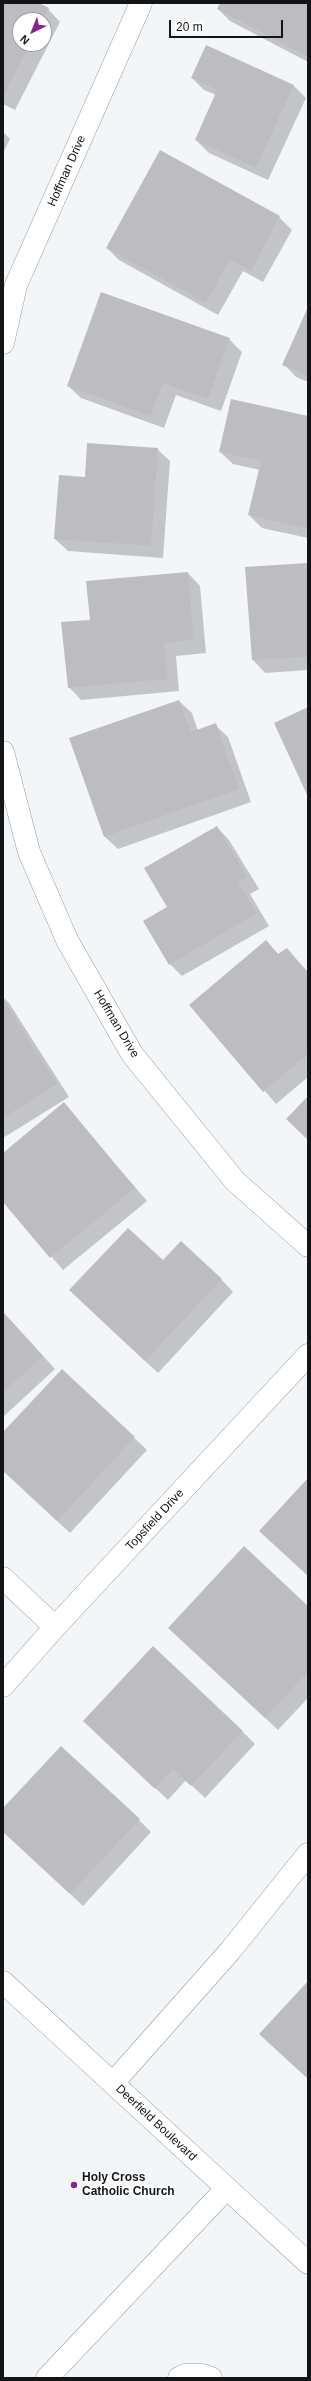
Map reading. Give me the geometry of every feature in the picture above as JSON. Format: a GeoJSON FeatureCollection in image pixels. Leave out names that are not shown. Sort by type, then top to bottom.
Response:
{"type":"FeatureCollection","features":[{"type":"Feature","properties":{"kind":"street","name":"Hoffman Drive"},"geometry":{"type":"LineString","coordinates":[[3,342],[16,285],[141,3]]}},
{"type":"Feature","properties":{"kind":"street","name":"Hoffman Drive"},"geometry":{"type":"LineString","coordinates":[[3,752],[29,852],[67,940],[132,1054],[235,1181],[308,1246]]}},
{"type":"Feature","properties":{"kind":"street","name":"Topsfield Drive"},"geometry":{"type":"LineString","coordinates":[[3,1686],[55,1627],[308,1355]]}},
{"type":"Feature","properties":{"kind":"street"},"geometry":{"type":"LineString","coordinates":[[3,1578],[55,1627]]}},
{"type":"Feature","properties":{"kind":"street"},"geometry":{"type":"LineString","coordinates":[[113,2083],[230,1951],[308,1854]]}},
{"type":"Feature","properties":{"kind":"street","name":"Deerfield Boulevard"},"geometry":{"type":"LineString","coordinates":[[3,1982],[308,2263]]}},
{"type":"Feature","properties":{"kind":"street"},"geometry":{"type":"LineString","coordinates":[[47,2378],[227,2188]]}},
{"type":"Feature","properties":{"kind":"street"},"geometry":{"type":"LineString","coordinates":[[180,2378],[185,2375],[202,2375],[211,2378]]}},
{"type":"Feature","properties":{"kind":"building"},"geometry":{"type":"Polygon","coordinates":[[[3,3],[39,3],[49,8],[47,12],[12,12],[12,52],[26,52],[3,97],[3,3]]]}},
{"type":"Feature","properties":{"kind":"building"},"geometry":{"type":"Polygon","coordinates":[[[220,3],[308,3],[308,57],[217,9],[220,3]]]}},
{"type":"Feature","properties":{"kind":"building"},"geometry":{"type":"Polygon","coordinates":[[[206,45],[294,85],[256,168],[195,140],[217,90],[191,78],[206,45]]]}},
{"type":"Feature","properties":{"kind":"building"},"geometry":{"type":"Polygon","coordinates":[[[160,150],[280,216],[251,271],[230,259],[206,303],[106,248],[160,150]]]}},
{"type":"Feature","properties":{"kind":"building"},"geometry":{"type":"Polygon","coordinates":[[[101,292],[230,338],[208,399],[163,383],[151,416],[67,386],[101,292]]]}},
{"type":"Feature","properties":{"kind":"building"},"geometry":{"type":"Polygon","coordinates":[[[308,307],[308,376],[282,365],[308,307]]]}},
{"type":"Feature","properties":{"kind":"building"},"geometry":{"type":"Polygon","coordinates":[[[231,399],[308,416],[308,529],[248,515],[261,461],[219,452],[231,399]]]}},
{"type":"Feature","properties":{"kind":"building"},"geometry":{"type":"Polygon","coordinates":[[[87,443],[158,448],[151,546],[54,539],[59,475],[85,477],[87,443]]]}},
{"type":"Feature","properties":{"kind":"building"},"geometry":{"type":"Polygon","coordinates":[[[308,563],[308,657],[252,660],[245,567],[308,563]]]}},
{"type":"Feature","properties":{"kind":"building"},"geometry":{"type":"Polygon","coordinates":[[[188,572],[194,640],[164,643],[167,679],[68,688],[61,622],[90,620],[86,581],[188,572]]]}},
{"type":"Feature","properties":{"kind":"building"},"geometry":{"type":"Polygon","coordinates":[[[179,700],[191,732],[216,723],[239,789],[104,837],[69,738],[179,700]]]}},
{"type":"Feature","properties":{"kind":"building"},"geometry":{"type":"Polygon","coordinates":[[[308,707],[308,797],[274,723],[308,707]]]}},
{"type":"Feature","properties":{"kind":"building"},"geometry":{"type":"Polygon","coordinates":[[[217,826],[247,877],[238,882],[257,913],[169,965],[143,921],[167,907],[144,868],[217,826]]]}},
{"type":"Feature","properties":{"kind":"building"},"geometry":{"type":"Polygon","coordinates":[[[266,940],[278,954],[287,948],[308,973],[308,1054],[263,1092],[189,1005],[266,940]]]}},
{"type":"Feature","properties":{"kind":"building"},"geometry":{"type":"Polygon","coordinates":[[[3,999],[57,1084],[3,1118],[3,999]]]}},
{"type":"Feature","properties":{"kind":"building"},"geometry":{"type":"Polygon","coordinates":[[[308,1096],[308,1140],[286,1119],[308,1096]]]}},
{"type":"Feature","properties":{"kind":"building"},"geometry":{"type":"Polygon","coordinates":[[[64,1102],[135,1188],[50,1258],[3,1202],[3,1153],[64,1102]]]}},
{"type":"Feature","properties":{"kind":"building"},"geometry":{"type":"Polygon","coordinates":[[[128,1228],[163,1260],[181,1241],[222,1279],[145,1361],[69,1290],[128,1228]]]}},
{"type":"Feature","properties":{"kind":"building"},"geometry":{"type":"Polygon","coordinates":[[[3,1312],[43,1356],[3,1393],[3,1312]]]}},
{"type":"Feature","properties":{"kind":"building"},"geometry":{"type":"Polygon","coordinates":[[[62,1369],[135,1437],[57,1521],[3,1471],[3,1432],[62,1369]]]}},
{"type":"Feature","properties":{"kind":"building"},"geometry":{"type":"Polygon","coordinates":[[[308,1478],[308,1576],[259,1531],[308,1478]]]}},
{"type":"Feature","properties":{"kind":"building"},"geometry":{"type":"Polygon","coordinates":[[[244,1546],[308,1606],[308,1672],[265,1718],[168,1628],[244,1546]]]}},
{"type":"Feature","properties":{"kind":"building"},"geometry":{"type":"Polygon","coordinates":[[[153,1646],[243,1731],[191,1786],[173,1769],[155,1789],[83,1721],[153,1646]]]}},
{"type":"Feature","properties":{"kind":"building"},"geometry":{"type":"Polygon","coordinates":[[[61,1746],[140,1819],[70,1894],[3,1832],[3,1808],[61,1746]]]}},
{"type":"Feature","properties":{"kind":"building"},"geometry":{"type":"Polygon","coordinates":[[[308,1981],[308,2079],[259,2034],[308,1981]]]}},
{"type":"Feature","properties":{"kind":"place","name":"Holy Cross Catholic Church"},"geometry":{"type":"Point","coordinates":[74,2185]}}]}
